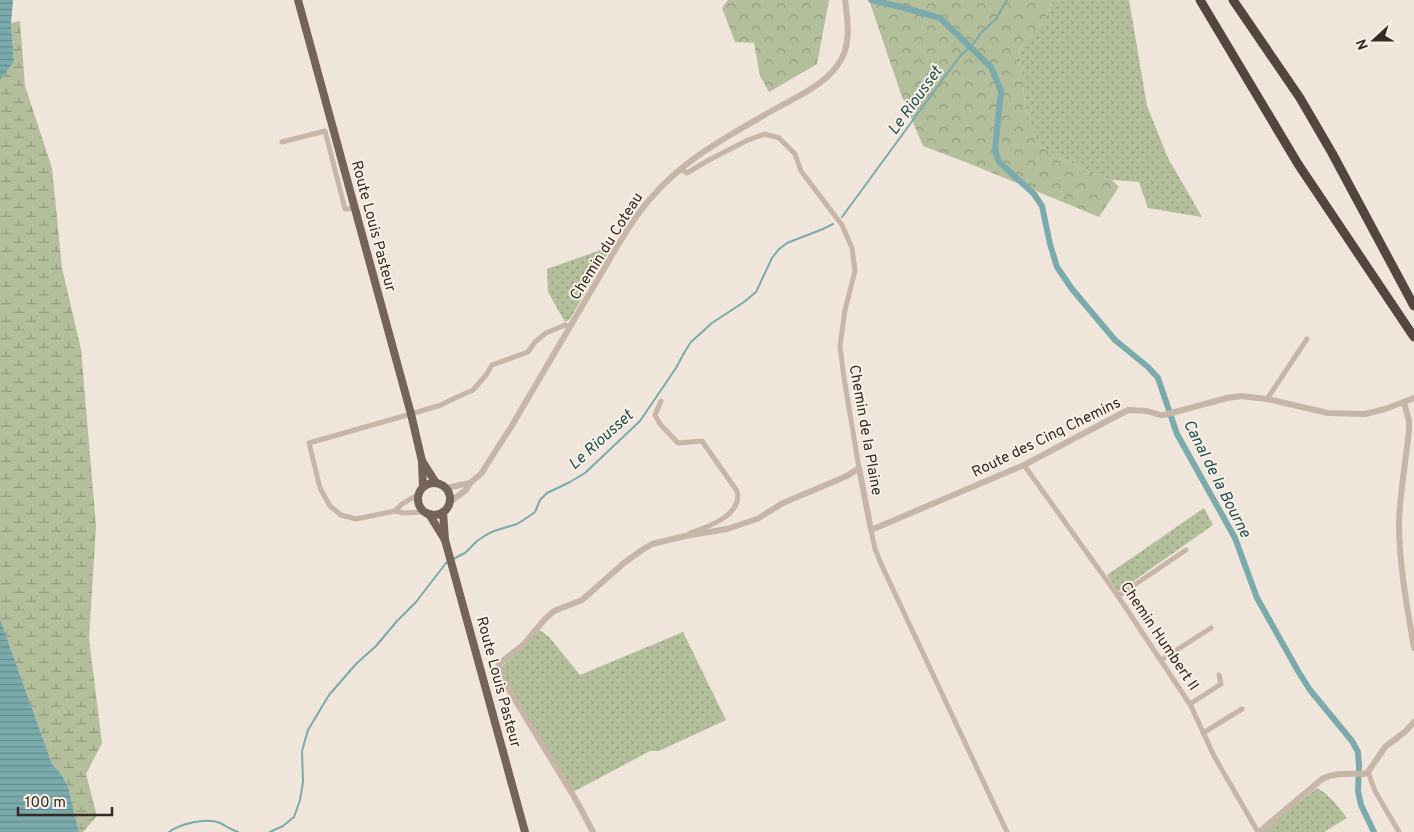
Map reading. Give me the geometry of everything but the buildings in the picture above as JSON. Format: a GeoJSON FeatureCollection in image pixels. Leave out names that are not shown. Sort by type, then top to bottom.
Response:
{"type":"FeatureCollection","features":[{"type":"Feature","properties":{"kind":"highway"},"geometry":{"type":"LineString","coordinates":[[1200,0],[1298,164],[1414,338]]}},
{"type":"Feature","properties":{"kind":"highway"},"geometry":{"type":"LineString","coordinates":[[1233,0],[1300,98],[1332,153],[1414,306]]}},
{"type":"Feature","properties":{"kind":"main road","name":"Route Louis Pasteur"},"geometry":{"type":"LineString","coordinates":[[298,0],[411,414],[422,461],[421,491]]}},
{"type":"Feature","properties":{"kind":"main road","name":"Route Louis Pasteur"},"geometry":{"type":"LineString","coordinates":[[422,461],[436,483]]}},
{"type":"Feature","properties":{"kind":"main road"},"geometry":{"type":"LineString","coordinates":[[429,483],[443,485],[446,488],[450,495],[450,502],[444,512],[436,515],[427,513],[419,504],[421,491],[429,483]]}},
{"type":"Feature","properties":{"kind":"main road","name":"Route Louis Pasteur"},"geometry":{"type":"LineString","coordinates":[[444,512],[445,540]]}},
{"type":"Feature","properties":{"kind":"main road","name":"Route Louis Pasteur"},"geometry":{"type":"LineString","coordinates":[[427,513],[445,540],[450,555],[525,832]]}},
{"type":"Feature","properties":{"kind":"street","name":"Chemin du Coteau"},"geometry":{"type":"LineString","coordinates":[[450,502],[466,490],[470,483],[481,474],[511,427],[618,245],[651,198],[680,169],[702,153],[814,87],[838,66],[848,40],[849,26],[844,0]]}},
{"type":"Feature","properties":{"kind":"street"},"geometry":{"type":"LineString","coordinates":[[282,142],[325,131],[345,209],[355,208]]}},
{"type":"Feature","properties":{"kind":"street","name":"Chemin de la Plaine"},"geometry":{"type":"LineString","coordinates":[[680,169],[687,173],[707,160],[765,134],[779,138],[795,154],[801,172],[842,225],[852,248],[855,271],[845,310],[840,346],[875,549],[1008,832]]}},
{"type":"Feature","properties":{"kind":"street"},"geometry":{"type":"LineString","coordinates":[[427,513],[395,510],[356,519],[341,515],[330,506],[320,488],[309,443],[441,405],[473,390],[492,365],[528,352],[535,342],[555,328],[564,325],[570,327]]}},
{"type":"Feature","properties":{"kind":"street"},"geometry":{"type":"LineString","coordinates":[[1267,399],[1307,339]]}},
{"type":"Feature","properties":{"kind":"street","name":"Route des Cinq Chemins"},"geometry":{"type":"LineString","coordinates":[[871,530],[1024,465],[1128,410],[1147,410],[1164,415],[1241,396],[1267,399],[1328,413],[1365,414],[1414,398]]}},
{"type":"Feature","properties":{"kind":"street"},"geometry":{"type":"LineString","coordinates":[[661,401],[655,415],[660,424],[678,443],[702,441],[738,495],[734,509],[728,516],[677,538]]}},
{"type":"Feature","properties":{"kind":"street"},"geometry":{"type":"LineString","coordinates":[[1404,402],[1409,430],[1401,490],[1399,533],[1406,603],[1414,648]]}},
{"type":"Feature","properties":{"kind":"street","name":"Chemin Humbert II"},"geometry":{"type":"LineString","coordinates":[[1024,465],[1118,596],[1190,704],[1214,756],[1259,832]]}},
{"type":"Feature","properties":{"kind":"street"},"geometry":{"type":"LineString","coordinates":[[593,832],[576,800],[506,685],[498,669],[499,664],[524,644],[554,611],[582,600],[624,563],[652,544],[727,529],[757,519],[783,503],[847,476],[860,468]]}},
{"type":"Feature","properties":{"kind":"street"},"geometry":{"type":"LineString","coordinates":[[446,488],[470,483]]}},
{"type":"Feature","properties":{"kind":"street"},"geometry":{"type":"LineString","coordinates":[[395,510],[421,491]]}},
{"type":"Feature","properties":{"kind":"street"},"geometry":{"type":"LineString","coordinates":[[1118,596],[1186,550]]}},
{"type":"Feature","properties":{"kind":"street"},"geometry":{"type":"LineString","coordinates":[[1161,660],[1211,628]]}},
{"type":"Feature","properties":{"kind":"street"},"geometry":{"type":"LineString","coordinates":[[1190,704],[1221,684],[1219,675]]}},
{"type":"Feature","properties":{"kind":"street"},"geometry":{"type":"LineString","coordinates":[[1203,733],[1242,709]]}},
{"type":"Feature","properties":{"kind":"street"},"geometry":{"type":"LineString","coordinates":[[1259,832],[1322,779],[1337,774],[1366,773],[1385,747],[1406,731],[1414,722]]}},
{"type":"Feature","properties":{"kind":"street"},"geometry":{"type":"LineString","coordinates":[[1366,773],[1399,832]]}},
{"type":"Feature","properties":{"kind":"green space"},"geometry":{"type":"Polygon","coordinates":[[[728,0],[829,0],[817,64],[769,92],[760,76],[754,43],[735,42],[722,8],[728,0]]]}},
{"type":"Feature","properties":{"kind":"green space"},"geometry":{"type":"Polygon","coordinates":[[[869,0],[1053,0],[1043,23],[1019,48],[1025,105],[1037,145],[1091,173],[1112,180],[1119,187],[1099,217],[923,146],[901,94],[869,0]]]}},
{"type":"Feature","properties":{"kind":"green space"},"geometry":{"type":"Polygon","coordinates":[[[1053,0],[1129,0],[1147,106],[1168,158],[1202,217],[1148,208],[1139,182],[1112,180],[1091,173],[1037,145],[1025,105],[1019,48],[1043,23],[1053,0]]]}},
{"type":"Feature","properties":{"kind":"green space"},"geometry":{"type":"Polygon","coordinates":[[[20,21],[25,86],[52,168],[62,268],[81,349],[96,526],[89,639],[102,743],[86,774],[97,816],[83,832],[79,832],[68,786],[52,764],[0,619],[0,80],[14,62],[11,23],[20,21]]]}},
{"type":"Feature","properties":{"kind":"green space"},"geometry":{"type":"Polygon","coordinates":[[[612,246],[570,319],[565,322],[548,292],[547,269],[612,246]]]}},
{"type":"Feature","properties":{"kind":"green space"},"geometry":{"type":"Polygon","coordinates":[[[1204,508],[1213,525],[1118,592],[1107,575],[1204,508]]]}},
{"type":"Feature","properties":{"kind":"green space"},"geometry":{"type":"Polygon","coordinates":[[[540,630],[549,637],[580,675],[683,632],[726,720],[659,751],[650,751],[573,792],[503,675],[501,667],[540,630]]]}},
{"type":"Feature","properties":{"kind":"green space"},"geometry":{"type":"Polygon","coordinates":[[[1317,788],[1330,798],[1347,818],[1324,832],[1262,832],[1317,788]]]}},
{"type":"Feature","properties":{"kind":"water"},"geometry":{"type":"Polygon","coordinates":[[[0,0],[13,0],[11,23],[14,62],[0,80],[0,0]]]}},
{"type":"Feature","properties":{"kind":"water"},"geometry":{"type":"Polygon","coordinates":[[[0,619],[52,764],[68,786],[79,832],[0,832],[0,619]]]}},
{"type":"Feature","properties":{"kind":"waterway","name":"Canal de la Bourne"},"geometry":{"type":"LineString","coordinates":[[871,0],[940,18],[991,67],[1001,91],[995,150],[999,162],[1034,194],[1042,206],[1057,267],[1072,289],[1115,340],[1148,367],[1158,378],[1177,434],[1235,538],[1257,598],[1310,690],[1352,741],[1358,752],[1358,791],[1361,805],[1374,832]]}},
{"type":"Feature","properties":{"kind":"waterway","name":"Le Riousset"},"geometry":{"type":"LineString","coordinates":[[842,217],[954,64],[996,19],[1007,0]]}},
{"type":"Feature","properties":{"kind":"waterway","name":"Le Riousset"},"geometry":{"type":"LineString","coordinates":[[453,559],[465,553],[486,535],[517,524],[528,517],[535,512],[540,500],[547,493],[585,473],[640,421],[691,342],[712,323],[756,292],[772,258],[778,250],[787,243],[833,224]]}},
{"type":"Feature","properties":{"kind":"waterway","name":"Le Riousset"},"geometry":{"type":"LineString","coordinates":[[270,832],[283,826],[294,817],[300,800],[303,782],[302,751],[308,730],[329,695],[416,602],[446,563],[449,562]]}},
{"type":"Feature","properties":{"kind":"waterway","name":"Le Riousset"},"geometry":{"type":"LineString","coordinates":[[169,832],[186,824],[201,821],[214,821],[238,832]]}}]}
